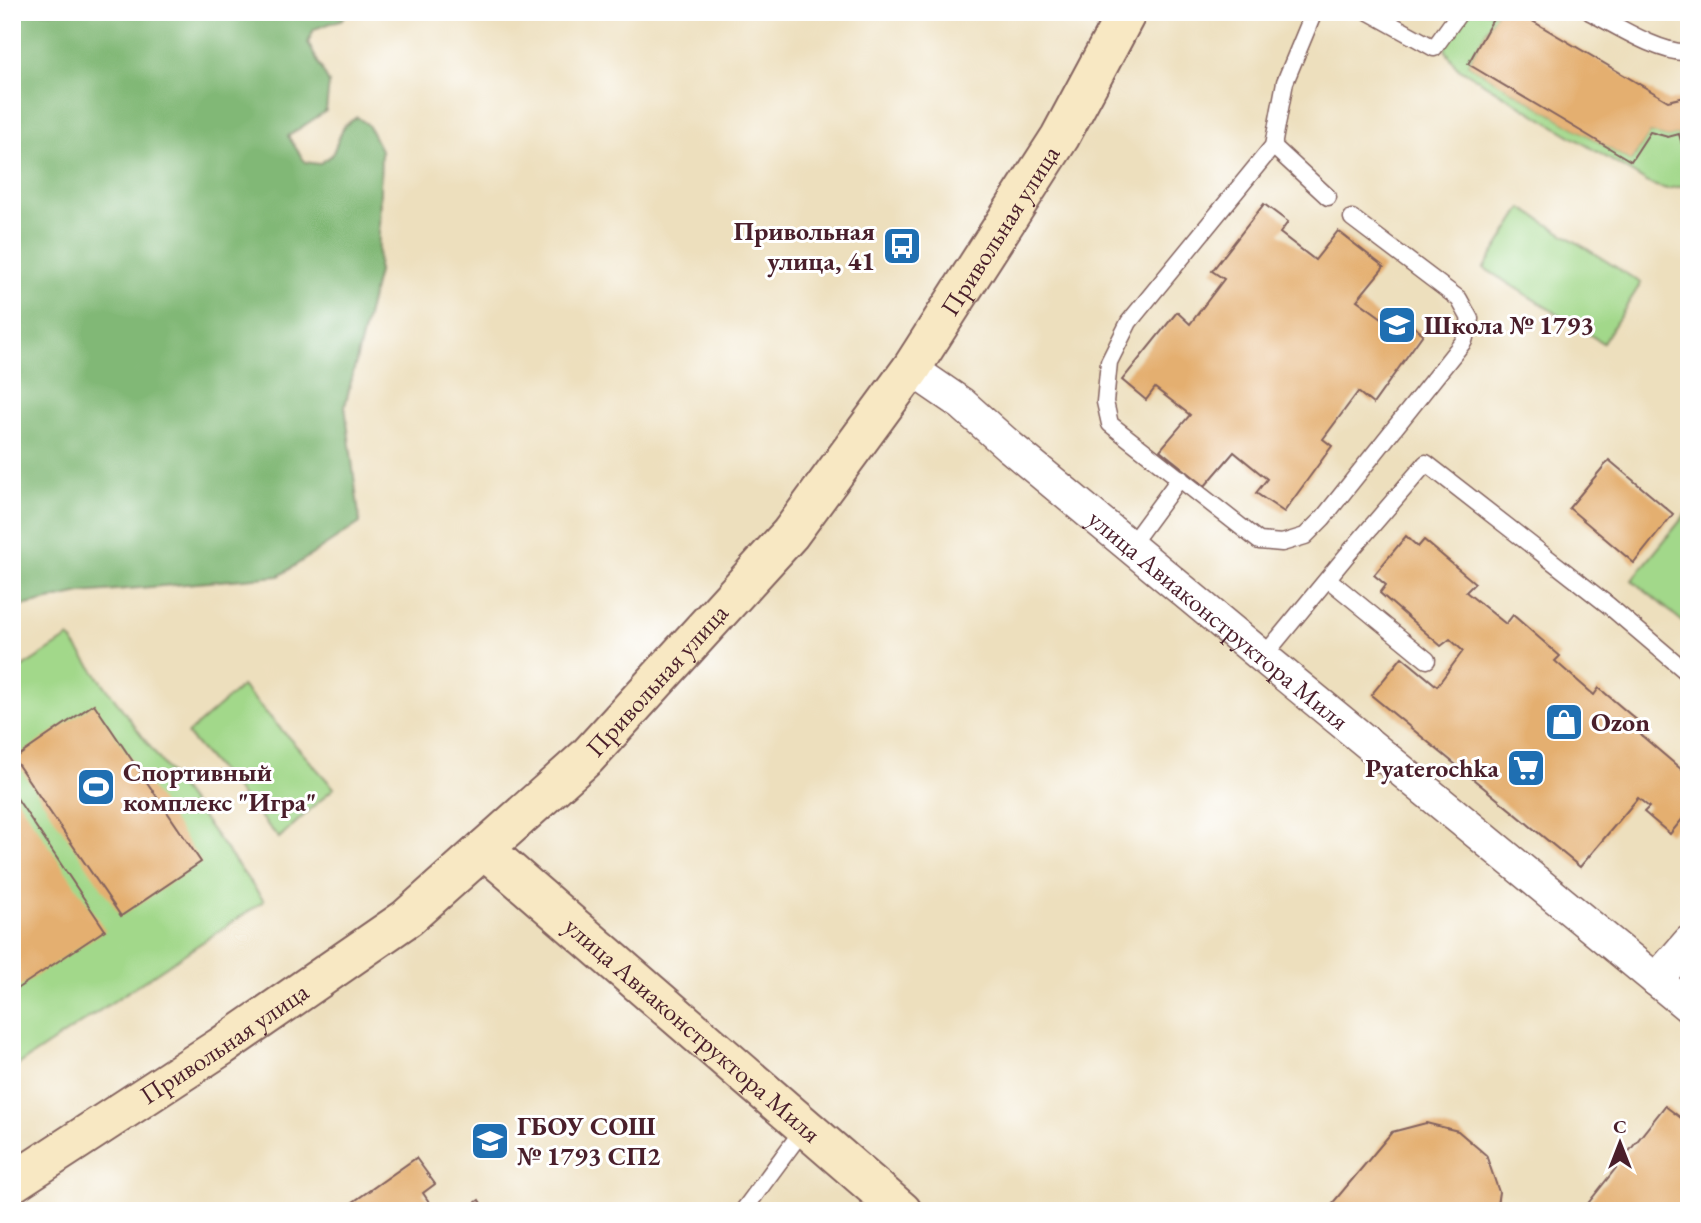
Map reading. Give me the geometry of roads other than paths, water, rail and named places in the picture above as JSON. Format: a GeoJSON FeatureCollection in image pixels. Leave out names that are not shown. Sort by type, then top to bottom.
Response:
{"type":"FeatureCollection","features":[{"type":"Feature","properties":{"kind":"main road","name":"Привольная улица"},"geometry":{"type":"LineString","coordinates":[[12,1183],[222,1046],[407,918],[587,757],[790,534],[911,369],[1060,137],[1127,12]]}},
{"type":"Feature","properties":{"kind":"main road","name":"улица Авиаконструктора Миля"},"geometry":{"type":"LineString","coordinates":[[484,849],[902,1211]]}},
{"type":"Feature","properties":{"kind":"street","name":"улица Авиаконструктора Миля"},"geometry":{"type":"LineString","coordinates":[[911,369],[962,404],[1263,657],[1689,1007]]}},
{"type":"Feature","properties":{"kind":"street"},"geometry":{"type":"LineString","coordinates":[[1656,980],[1689,942]]}},
{"type":"Feature","properties":{"kind":"lane"},"geometry":{"type":"LineString","coordinates":[[1314,12],[1285,82],[1273,146],[1129,322],[1109,362],[1105,402],[1110,424],[1259,541],[1282,543],[1305,536],[1322,519],[1464,341],[1470,319],[1459,299],[1352,218]]}},
{"type":"Feature","properties":{"kind":"lane"},"geometry":{"type":"LineString","coordinates":[[1369,12],[1434,48],[1460,12]]}},
{"type":"Feature","properties":{"kind":"lane"},"geometry":{"type":"LineString","coordinates":[[1590,12],[1659,47],[1689,52]]}},
{"type":"Feature","properties":{"kind":"lane"},"geometry":{"type":"LineString","coordinates":[[1273,146],[1328,197]]}},
{"type":"Feature","properties":{"kind":"lane"},"geometry":{"type":"LineString","coordinates":[[1263,657],[1426,463],[1608,606],[1689,674]]}},
{"type":"Feature","properties":{"kind":"lane"},"geometry":{"type":"LineString","coordinates":[[1130,546],[1180,478]]}},
{"type":"Feature","properties":{"kind":"lane"},"geometry":{"type":"LineString","coordinates":[[1328,579],[1427,660]]}},
{"type":"Feature","properties":{"kind":"lane"},"geometry":{"type":"LineString","coordinates":[[743,1211],[805,1127]]}},
{"type":"Feature","properties":{"kind":"place","name":"Привольная улица, 41"},"geometry":{"type":"Point","coordinates":[902,246]}},
{"type":"Feature","properties":{"kind":"place","name":"Школа № 1793"},"geometry":{"type":"Point","coordinates":[1397,325]}},
{"type":"Feature","properties":{"kind":"place","name":"Ozon"},"geometry":{"type":"Point","coordinates":[1564,722]}},
{"type":"Feature","properties":{"kind":"place","name":"Pyaterochka"},"geometry":{"type":"Point","coordinates":[1526,768]}},
{"type":"Feature","properties":{"kind":"place","name":"Спортивный комплекс \"Игра\""},"geometry":{"type":"Point","coordinates":[96,787]}},
{"type":"Feature","properties":{"kind":"place","name":"ГБОУ СОШ № 1793 СП2"},"geometry":{"type":"Point","coordinates":[490,1141]}}]}
